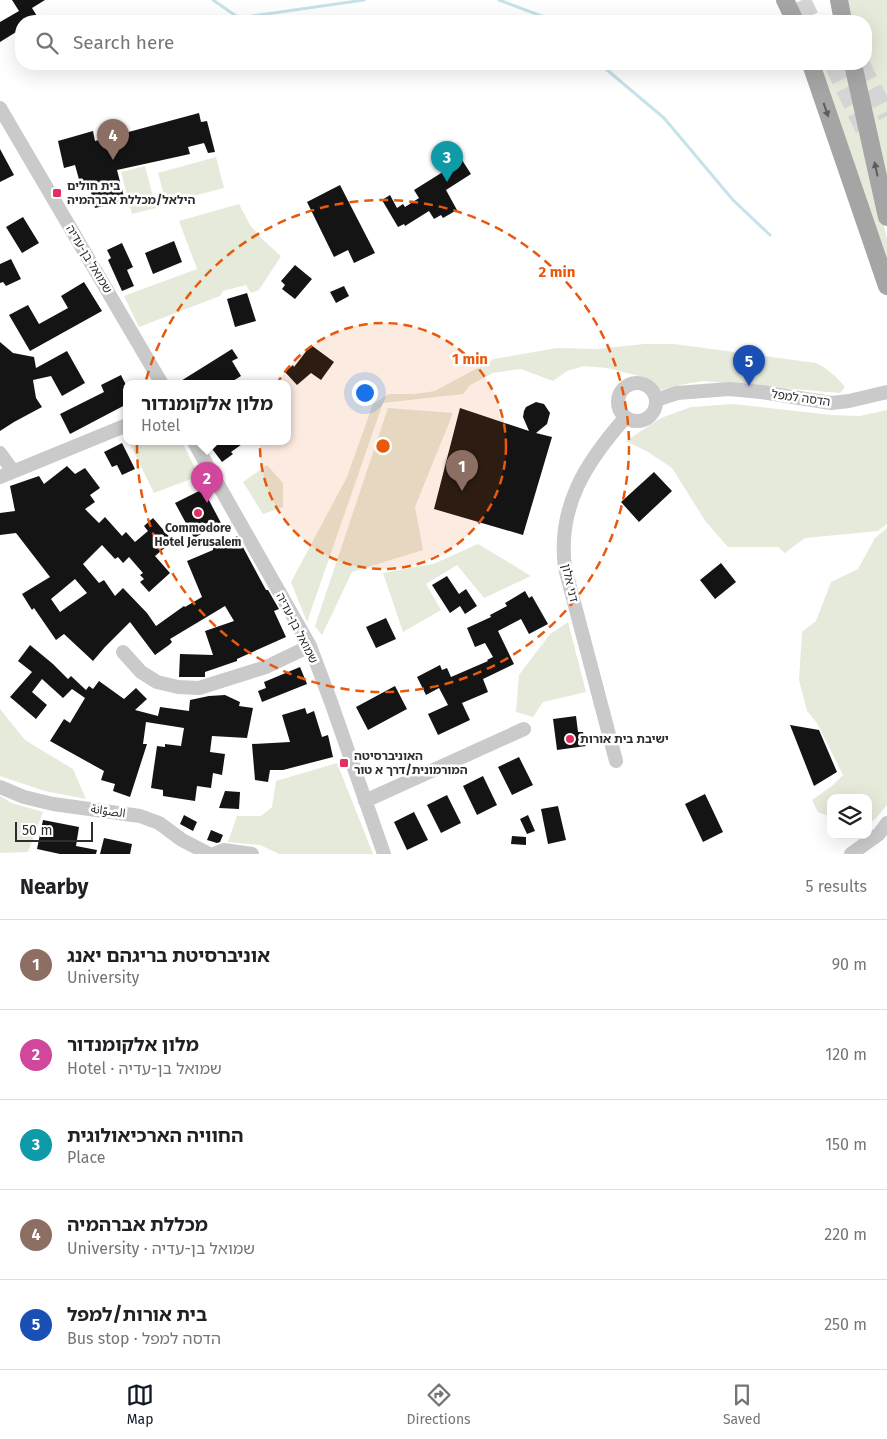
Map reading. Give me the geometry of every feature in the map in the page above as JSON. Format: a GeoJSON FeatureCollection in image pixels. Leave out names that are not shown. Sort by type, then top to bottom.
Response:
{"type":"FeatureCollection","features":[{"type":"Feature","properties":{"kind":"main road"},"geometry":{"type":"LineString","coordinates":[[785,0],[792,15]]}},
{"type":"Feature","properties":{"kind":"main road"},"geometry":{"type":"LineString","coordinates":[[839,0],[842,15]]}},
{"type":"Feature","properties":{"kind":"main road"},"geometry":{"type":"LineString","coordinates":[[813,70],[887,286]]}},
{"type":"Feature","properties":{"kind":"main road"},"geometry":{"type":"LineString","coordinates":[[854,70],[887,217]]}},
{"type":"Feature","properties":{"kind":"street","name":"שמואל בן-עדיה"},"geometry":{"type":"LineString","coordinates":[[0,108],[160,380]]}},
{"type":"Feature","properties":{"kind":"street"},"geometry":{"type":"LineString","coordinates":[[637,382],[644,384],[654,393],[656,400],[655,410],[648,418],[634,421],[625,418],[617,404],[620,391],[626,386],[637,382]]}},
{"type":"Feature","properties":{"kind":"street","name":"הדסה למפל"},"geometry":{"type":"LineString","coordinates":[[656,400],[677,392],[729,389],[831,403],[849,401],[887,392]]}},
{"type":"Feature","properties":{"kind":"street","name":"דני אלון"},"geometry":{"type":"LineString","coordinates":[[616,761],[565,568],[563,545],[567,514],[581,480],[603,444],[625,418]]}},
{"type":"Feature","properties":{"kind":"street"},"geometry":{"type":"LineString","coordinates":[[0,477],[123,427]]}},
{"type":"Feature","properties":{"kind":"street","name":"שמואל בן-עדיה"},"geometry":{"type":"LineString","coordinates":[[196,445],[310,646],[384,854]]}},
{"type":"Feature","properties":{"kind":"street"},"geometry":{"type":"LineString","coordinates":[[0,453],[13,471]]}},
{"type":"Feature","properties":{"kind":"street"},"geometry":{"type":"LineString","coordinates":[[123,652],[141,672],[157,682],[178,687],[199,688],[266,667],[310,646]]}},
{"type":"Feature","properties":{"kind":"street"},"geometry":{"type":"LineString","coordinates":[[365,801],[524,729]]}},
{"type":"Feature","properties":{"kind":"street","name":"الصوّانة"},"geometry":{"type":"LineString","coordinates":[[0,787],[24,797],[53,804],[140,816],[159,823],[182,840],[209,854]]}},
{"type":"Feature","properties":{"kind":"street"},"geometry":{"type":"LineString","coordinates":[[851,854],[879,834],[887,824]]}},
{"type":"Feature","properties":{"kind":"street"},"geometry":{"type":"LineString","coordinates":[[214,854],[224,850],[252,854]]}},
{"type":"Feature","properties":{"kind":"green space"},"geometry":{"type":"Polygon","coordinates":[[[846,0],[887,0],[887,198],[860,70],[872,70],[872,15],[849,15],[846,0]]]}},
{"type":"Feature","properties":{"kind":"green space"},"geometry":{"type":"Polygon","coordinates":[[[850,70],[887,238],[887,272],[820,71],[850,70]]]}},
{"type":"Feature","properties":{"kind":"green space"},"geometry":{"type":"Polygon","coordinates":[[[216,157],[224,188],[166,203],[158,173],[216,157]]]}},
{"type":"Feature","properties":{"kind":"green space"},"geometry":{"type":"Polygon","coordinates":[[[145,166],[156,208],[132,214],[121,172],[145,166]]]}},
{"type":"Feature","properties":{"kind":"green space"},"geometry":{"type":"Polygon","coordinates":[[[239,204],[250,225],[281,256],[259,290],[251,293],[246,285],[223,291],[220,296],[139,327],[124,296],[197,269],[179,221],[239,204]]]}},
{"type":"Feature","properties":{"kind":"green space"},"geometry":{"type":"Polygon","coordinates":[[[644,344],[674,344],[816,363],[832,373],[845,387],[840,393],[703,381],[661,390],[643,377],[607,368],[584,366],[567,371],[553,381],[521,369],[493,373],[470,385],[463,394],[383,403],[307,622],[291,582],[347,477],[373,404],[389,394],[415,394],[435,391],[494,359],[557,348],[597,349],[644,344]]]}},
{"type":"Feature","properties":{"kind":"green space"},"geometry":{"type":"Polygon","coordinates":[[[733,404],[831,415],[860,416],[887,410],[887,524],[878,531],[805,538],[785,553],[778,547],[728,547],[706,522],[672,468],[648,452],[626,441],[661,418],[691,407],[733,404]]]}},
{"type":"Feature","properties":{"kind":"green space"},"geometry":{"type":"Polygon","coordinates":[[[388,408],[453,413],[415,507],[423,550],[352,572],[322,635],[315,626],[388,408]]]}},
{"type":"Feature","properties":{"kind":"green space"},"geometry":{"type":"Polygon","coordinates":[[[130,445],[184,445],[199,476],[154,493],[130,445]]]}},
{"type":"Feature","properties":{"kind":"green space"},"geometry":{"type":"Polygon","coordinates":[[[267,465],[283,483],[283,507],[263,514],[243,482],[267,465]]]}},
{"type":"Feature","properties":{"kind":"green space"},"geometry":{"type":"Polygon","coordinates":[[[887,528],[887,805],[872,821],[872,794],[827,794],[827,815],[818,812],[812,800],[832,786],[843,775],[817,723],[807,711],[799,680],[802,632],[816,621],[831,582],[858,569],[875,538],[887,528]]]}},
{"type":"Feature","properties":{"kind":"green space"},"geometry":{"type":"Polygon","coordinates":[[[478,544],[531,576],[484,598],[457,565],[426,584],[441,610],[403,632],[383,573],[433,564],[478,544]]]}},
{"type":"Feature","properties":{"kind":"green space"},"geometry":{"type":"Polygon","coordinates":[[[568,622],[586,692],[543,702],[533,717],[516,712],[519,675],[550,634],[568,622]]]}},
{"type":"Feature","properties":{"kind":"green space"},"geometry":{"type":"Polygon","coordinates":[[[0,709],[25,740],[73,769],[86,799],[45,791],[0,776],[0,709]]]}},
{"type":"Feature","properties":{"kind":"green space"},"geometry":{"type":"Polygon","coordinates":[[[337,763],[373,854],[279,854],[260,845],[228,842],[237,816],[261,816],[272,807],[276,781],[337,763]]]}},
{"type":"Feature","properties":{"kind":"green space"},"geometry":{"type":"Polygon","coordinates":[[[0,796],[12,803],[43,812],[28,852],[0,853],[0,796]]]}},
{"type":"Feature","properties":{"kind":"building"},"geometry":{"type":"Polygon","coordinates":[[[12,0],[45,0],[32,8],[36,15],[15,15],[15,33],[0,42],[0,22],[19,11],[12,0]]]}},
{"type":"Feature","properties":{"kind":"building"},"geometry":{"type":"Polygon","coordinates":[[[199,113],[201,122],[207,121],[215,152],[208,153],[204,143],[188,147],[190,154],[117,170],[125,201],[95,208],[88,181],[80,183],[75,165],[64,168],[58,141],[93,131],[95,141],[199,113]]]}},
{"type":"Feature","properties":{"kind":"building"},"geometry":{"type":"Polygon","coordinates":[[[0,149],[14,175],[0,182],[0,149]]]}},
{"type":"Feature","properties":{"kind":"building"},"geometry":{"type":"Polygon","coordinates":[[[462,160],[471,174],[446,190],[457,210],[443,218],[441,215],[434,219],[429,211],[405,226],[404,224],[398,227],[382,200],[390,195],[397,208],[403,204],[405,207],[419,198],[414,190],[462,160]]]}},
{"type":"Feature","properties":{"kind":"building"},"geometry":{"type":"Polygon","coordinates":[[[340,185],[375,253],[354,263],[348,250],[334,257],[307,202],[340,185]]]}},
{"type":"Feature","properties":{"kind":"building"},"geometry":{"type":"Polygon","coordinates":[[[23,217],[39,243],[22,253],[6,227],[23,217]]]}},
{"type":"Feature","properties":{"kind":"building"},"geometry":{"type":"Polygon","coordinates":[[[174,241],[182,262],[153,274],[145,253],[174,241]]]}},
{"type":"Feature","properties":{"kind":"building"},"geometry":{"type":"Polygon","coordinates":[[[122,243],[133,267],[127,270],[134,286],[122,291],[108,260],[111,258],[107,250],[122,243]]]}},
{"type":"Feature","properties":{"kind":"building"},"geometry":{"type":"Polygon","coordinates":[[[11,259],[21,279],[6,286],[3,282],[0,283],[0,264],[11,259]]]}},
{"type":"Feature","properties":{"kind":"building"},"geometry":{"type":"Polygon","coordinates":[[[295,265],[312,279],[295,299],[282,289],[285,285],[281,281],[295,265]]]}},
{"type":"Feature","properties":{"kind":"building"},"geometry":{"type":"Polygon","coordinates":[[[84,282],[102,311],[30,351],[9,315],[28,305],[39,324],[68,308],[61,296],[84,282]]]}},
{"type":"Feature","properties":{"kind":"building"},"geometry":{"type":"Polygon","coordinates":[[[344,286],[349,296],[336,303],[330,292],[344,286]]]}},
{"type":"Feature","properties":{"kind":"building"},"geometry":{"type":"Polygon","coordinates":[[[247,293],[256,321],[235,327],[227,299],[247,293]]]}},
{"type":"Feature","properties":{"kind":"building"},"geometry":{"type":"Polygon","coordinates":[[[0,342],[13,353],[34,357],[36,368],[67,351],[85,383],[62,396],[51,376],[33,380],[36,398],[42,407],[0,431],[0,342]]]}},
{"type":"Feature","properties":{"kind":"building"},"geometry":{"type":"Polygon","coordinates":[[[311,345],[334,362],[321,380],[311,373],[297,385],[285,372],[293,365],[294,367],[311,345]]]}},
{"type":"Feature","properties":{"kind":"building"},"geometry":{"type":"Polygon","coordinates":[[[232,349],[238,358],[232,361],[241,376],[234,380],[182,380],[232,349]]]}},
{"type":"Feature","properties":{"kind":"building"},"geometry":{"type":"Polygon","coordinates":[[[121,375],[124,380],[123,406],[70,434],[60,414],[104,392],[101,385],[121,375]]]}},
{"type":"Feature","properties":{"kind":"building"},"geometry":{"type":"Polygon","coordinates":[[[536,402],[544,404],[550,413],[547,424],[536,433],[552,437],[523,535],[434,509],[460,408],[529,431],[523,417],[524,411],[526,407],[536,402]]]}},
{"type":"Feature","properties":{"kind":"building"},"geometry":{"type":"Polygon","coordinates":[[[122,443],[135,469],[122,475],[117,465],[112,467],[104,452],[122,443]]]}},
{"type":"Feature","properties":{"kind":"building"},"geometry":{"type":"Polygon","coordinates":[[[209,445],[241,445],[231,452],[233,454],[222,462],[209,445]]]}},
{"type":"Feature","properties":{"kind":"building"},"geometry":{"type":"Polygon","coordinates":[[[67,466],[75,474],[85,468],[100,488],[90,495],[95,502],[85,509],[99,523],[105,517],[122,536],[126,532],[135,542],[148,531],[144,526],[153,518],[173,541],[155,556],[170,573],[149,592],[140,582],[144,579],[140,575],[143,573],[129,557],[123,563],[118,557],[115,559],[102,545],[83,564],[99,583],[104,580],[115,596],[123,588],[147,613],[156,626],[184,606],[202,597],[187,561],[213,550],[213,548],[237,536],[266,590],[268,590],[279,609],[274,611],[286,637],[237,659],[237,661],[205,672],[205,677],[179,677],[180,654],[213,655],[205,631],[234,621],[225,606],[170,639],[172,642],[155,655],[130,622],[93,661],[64,634],[56,640],[22,594],[50,577],[16,533],[0,535],[0,513],[15,511],[10,486],[39,476],[44,484],[67,466]],[[75,579],[51,599],[60,612],[87,593],[75,579]]]}},
{"type":"Feature","properties":{"kind":"building"},"geometry":{"type":"Polygon","coordinates":[[[654,472],[672,491],[639,522],[621,502],[654,472]]]}},
{"type":"Feature","properties":{"kind":"building","name":"Commodore Hotel Jerusalem"},"geometry":{"type":"Polygon","coordinates":[[[203,489],[221,523],[194,538],[175,503],[203,489]]]}},
{"type":"Feature","properties":{"kind":"building"},"geometry":{"type":"Polygon","coordinates":[[[721,563],[736,582],[715,599],[700,580],[721,563]]]}},
{"type":"Feature","properties":{"kind":"building"},"geometry":{"type":"Polygon","coordinates":[[[447,576],[459,594],[466,589],[477,606],[465,614],[460,606],[450,613],[432,585],[447,576]]]}},
{"type":"Feature","properties":{"kind":"building"},"geometry":{"type":"Polygon","coordinates":[[[525,591],[529,598],[532,596],[548,624],[529,634],[521,619],[498,631],[514,664],[483,679],[488,692],[462,703],[470,720],[438,735],[428,714],[448,705],[439,688],[426,695],[417,677],[440,665],[442,670],[447,668],[451,677],[488,661],[493,657],[485,643],[475,647],[467,628],[491,617],[490,615],[507,606],[505,603],[525,591]]]}},
{"type":"Feature","properties":{"kind":"building"},"geometry":{"type":"Polygon","coordinates":[[[386,618],[396,639],[376,648],[366,627],[386,618]]]}},
{"type":"Feature","properties":{"kind":"building"},"geometry":{"type":"Polygon","coordinates":[[[30,645],[68,679],[71,676],[86,690],[89,686],[93,689],[99,681],[124,699],[136,688],[147,699],[135,710],[158,716],[160,707],[189,711],[190,700],[225,695],[240,702],[239,706],[253,708],[247,738],[212,736],[210,752],[225,754],[222,775],[213,773],[211,788],[197,786],[195,801],[163,796],[163,790],[151,788],[157,746],[165,747],[165,744],[181,746],[184,728],[146,722],[143,744],[147,744],[130,797],[113,791],[115,784],[101,780],[104,771],[50,741],[64,719],[70,723],[85,698],[72,689],[63,698],[42,679],[32,692],[47,705],[36,719],[10,697],[32,672],[18,661],[30,645]]]}},
{"type":"Feature","properties":{"kind":"building"},"geometry":{"type":"Polygon","coordinates":[[[300,667],[307,684],[262,702],[258,691],[266,688],[264,682],[300,667]]]}},
{"type":"Feature","properties":{"kind":"building"},"geometry":{"type":"Polygon","coordinates":[[[395,686],[407,709],[368,730],[356,707],[395,686]]]}},
{"type":"Feature","properties":{"kind":"building"},"geometry":{"type":"Polygon","coordinates":[[[305,708],[307,714],[314,711],[322,737],[328,735],[333,757],[283,770],[270,770],[268,782],[255,780],[252,744],[290,742],[282,715],[305,708]]]}},
{"type":"Feature","properties":{"kind":"building","name":"ישיבת בית אורות"},"geometry":{"type":"Polygon","coordinates":[[[576,716],[578,732],[583,732],[586,746],[557,750],[553,719],[576,716]]]}},
{"type":"Feature","properties":{"kind":"building"},"geometry":{"type":"Polygon","coordinates":[[[790,725],[819,730],[837,772],[814,786],[790,725]]]}},
{"type":"Feature","properties":{"kind":"building"},"geometry":{"type":"Polygon","coordinates":[[[519,757],[533,785],[512,795],[498,767],[519,757]]]}},
{"type":"Feature","properties":{"kind":"building"},"geometry":{"type":"Polygon","coordinates":[[[483,776],[497,805],[477,815],[463,786],[483,776]]]}},
{"type":"Feature","properties":{"kind":"building"},"geometry":{"type":"Polygon","coordinates":[[[225,791],[240,792],[239,809],[219,808],[225,791]]]}},
{"type":"Feature","properties":{"kind":"building"},"geometry":{"type":"Polygon","coordinates":[[[705,794],[723,832],[703,842],[685,804],[705,794]]]}},
{"type":"Feature","properties":{"kind":"building"},"geometry":{"type":"Polygon","coordinates":[[[447,795],[461,823],[441,833],[427,805],[447,795]]]}},
{"type":"Feature","properties":{"kind":"building"},"geometry":{"type":"Polygon","coordinates":[[[558,806],[566,840],[548,844],[541,809],[558,806]]]}},
{"type":"Feature","properties":{"kind":"building"},"geometry":{"type":"Polygon","coordinates":[[[414,812],[428,840],[407,850],[394,822],[414,812]]]}},
{"type":"Feature","properties":{"kind":"building"},"geometry":{"type":"Polygon","coordinates":[[[184,815],[197,822],[193,831],[180,824],[184,815]]]}},
{"type":"Feature","properties":{"kind":"building"},"geometry":{"type":"Polygon","coordinates":[[[528,815],[535,831],[527,834],[520,819],[528,815]]]}},
{"type":"Feature","properties":{"kind":"building"},"geometry":{"type":"Polygon","coordinates":[[[43,820],[79,827],[76,846],[97,850],[96,854],[60,854],[37,849],[43,820]]]}},
{"type":"Feature","properties":{"kind":"building"},"geometry":{"type":"Polygon","coordinates":[[[211,830],[223,835],[220,842],[207,840],[211,830]]]}},
{"type":"Feature","properties":{"kind":"building"},"geometry":{"type":"Polygon","coordinates":[[[512,836],[526,837],[526,845],[511,844],[512,836]]]}},
{"type":"Feature","properties":{"kind":"building"},"geometry":{"type":"Polygon","coordinates":[[[104,838],[132,844],[130,854],[100,854],[104,838]]]}},
{"type":"Feature","properties":{"kind":"waterway"},"geometry":{"type":"LineString","coordinates":[[213,0],[235,15]]}},
{"type":"Feature","properties":{"kind":"waterway"},"geometry":{"type":"LineString","coordinates":[[260,15],[364,0]]}},
{"type":"Feature","properties":{"kind":"waterway"},"geometry":{"type":"LineString","coordinates":[[499,0],[539,15]]}},
{"type":"Feature","properties":{"kind":"waterway"},"geometry":{"type":"LineString","coordinates":[[607,70],[664,118],[733,200],[770,235]]}},
{"type":"Feature","properties":{"kind":"tunnel"},"geometry":{"type":"LineString","coordinates":[[802,0],[809,15]]}},
{"type":"Feature","properties":{"kind":"tunnel"},"geometry":{"type":"LineString","coordinates":[[836,70],[864,129]]}},
{"type":"Feature","properties":{"kind":"tunnel"},"geometry":{"type":"LineString","coordinates":[[864,70],[887,116]]}},
{"type":"Feature","properties":{"kind":"place","name":"מכללת אברהמיה"},"geometry":{"type":"Point","coordinates":[113,160]}},
{"type":"Feature","properties":{"kind":"place","name":"החוויה הארכיאולוגית"},"geometry":{"type":"Point","coordinates":[447,182]}},
{"type":"Feature","properties":{"kind":"place","name":"בית חולים הילאל/מכללת אברהמיה"},"geometry":{"type":"Point","coordinates":[57,193]}},
{"type":"Feature","properties":{"kind":"place","name":"בית אורות/למפל"},"geometry":{"type":"Point","coordinates":[749,386]}},
{"type":"Feature","properties":{"kind":"place","name":"אוניברסיטת בריגהם יאנג"},"geometry":{"type":"Point","coordinates":[462,491]}},
{"type":"Feature","properties":{"kind":"place","name":"מלון אלקומנדור"},"geometry":{"type":"Point","coordinates":[207,503]}},
{"type":"Feature","properties":{"kind":"place","name":"Commodore Hotel Jerusalem"},"geometry":{"type":"Point","coordinates":[198,513]}},
{"type":"Feature","properties":{"kind":"place","name":"ישיבת בית אורות"},"geometry":{"type":"Point","coordinates":[570,739]}},
{"type":"Feature","properties":{"kind":"place","name":"האוניברסיטה המורמונית/דרך א טור"},"geometry":{"type":"Point","coordinates":[344,763]}}]}
